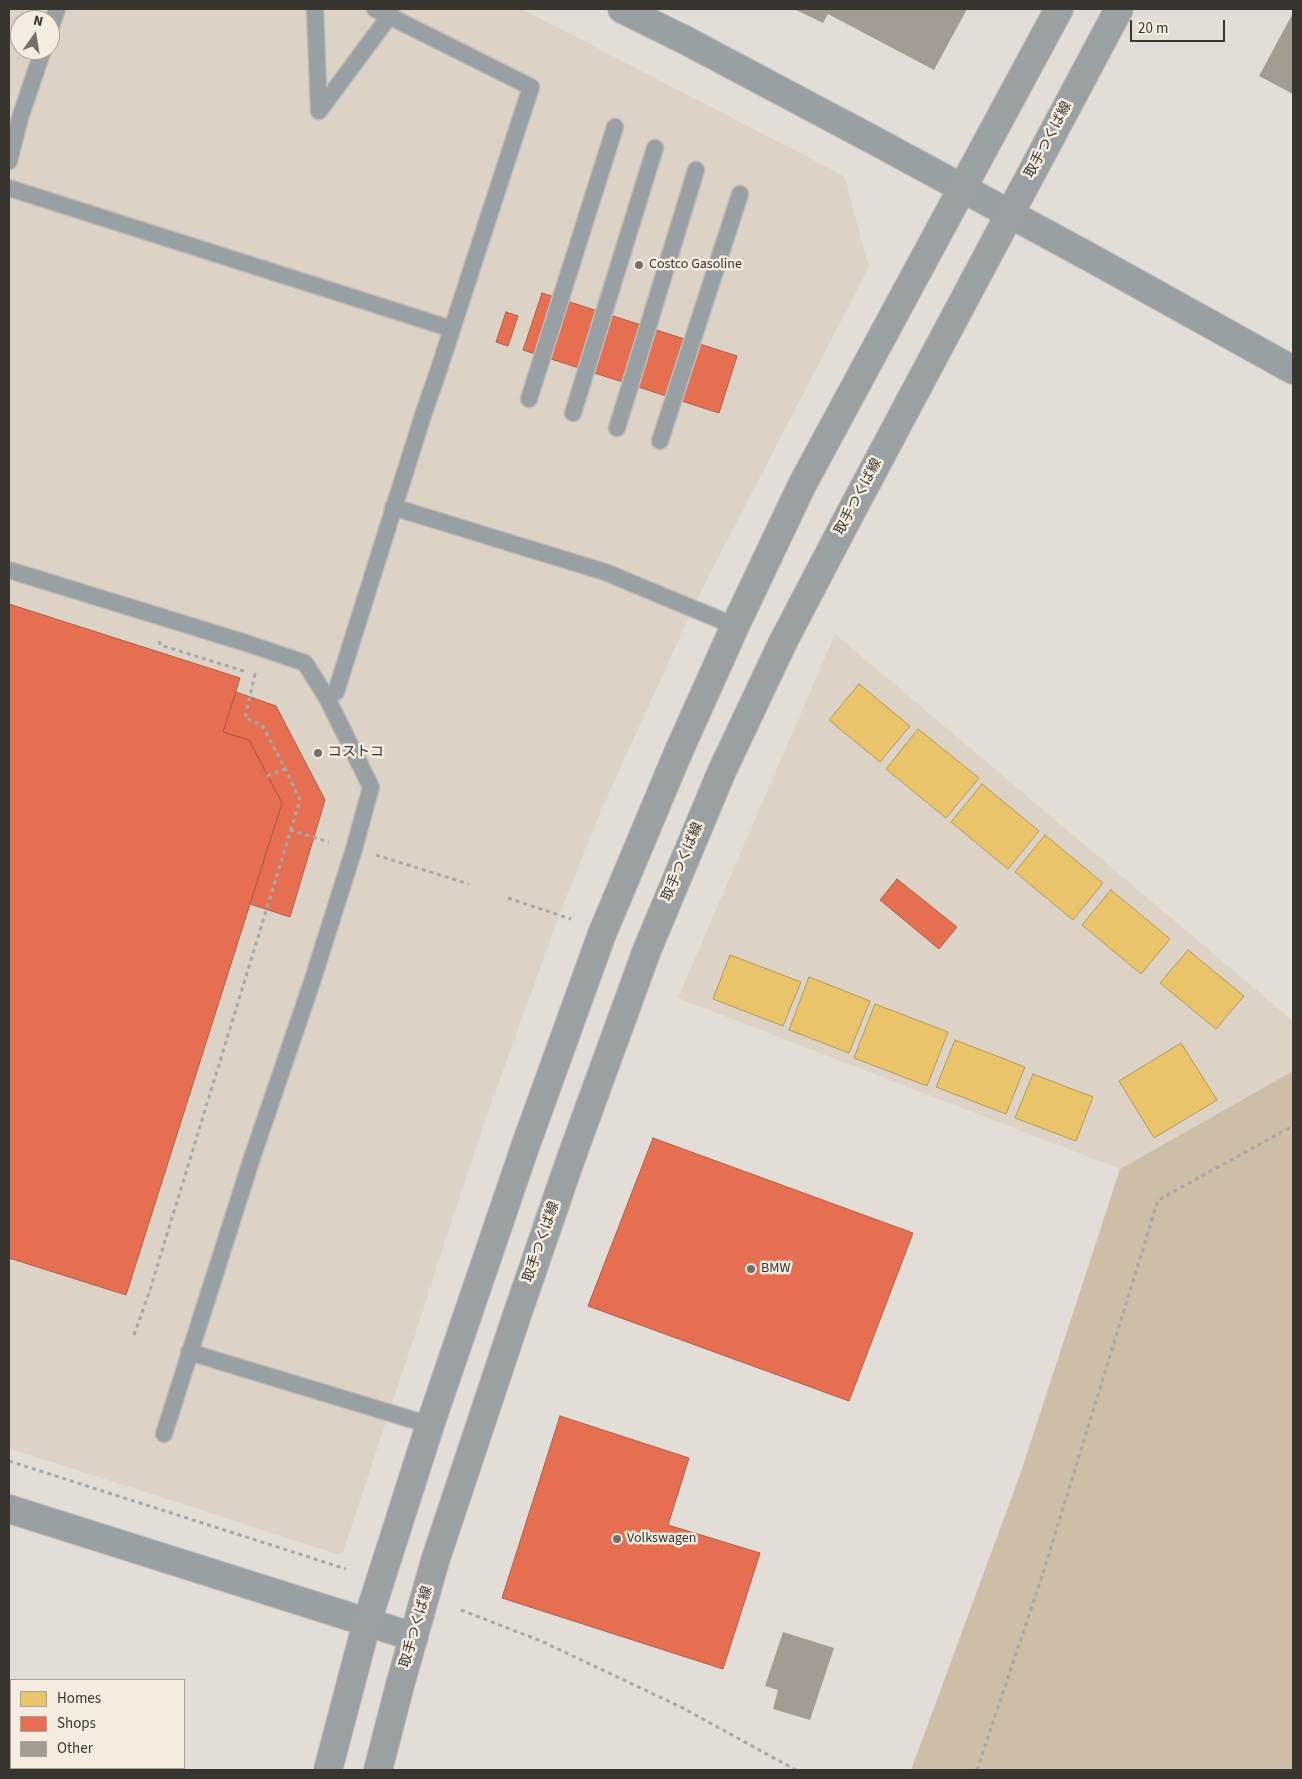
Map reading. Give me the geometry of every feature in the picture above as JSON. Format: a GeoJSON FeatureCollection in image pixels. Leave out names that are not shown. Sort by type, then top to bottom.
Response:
{"type":"FeatureCollection","features":[{"type":"Feature","properties":{"kind":"main road"},"geometry":{"type":"LineString","coordinates":[[328,1770],[367,1622],[430,1425],[524,1147],[602,934],[678,753],[735,626],[802,485],[1059,9]]}},
{"type":"Feature","properties":{"kind":"main road","name":"取手つくば線"},"geometry":{"type":"LineString","coordinates":[[378,1770],[436,1561],[475,1439],[570,1161],[647,950],[718,780],[783,642],[855,503],[1119,9]]}},
{"type":"Feature","properties":{"kind":"street"},"geometry":{"type":"LineString","coordinates":[[622,9],[711,53],[962,188],[1293,370]]}},
{"type":"Feature","properties":{"kind":"street"},"geometry":{"type":"LineString","coordinates":[[9,1510],[414,1636]]}},
{"type":"Feature","properties":{"kind":"lane"},"geometry":{"type":"LineString","coordinates":[[315,9],[319,112],[385,22],[385,11],[531,87],[394,507],[336,692]]}},
{"type":"Feature","properties":{"kind":"lane"},"geometry":{"type":"LineString","coordinates":[[9,161],[14,117],[39,60]]}},
{"type":"Feature","properties":{"kind":"lane"},"geometry":{"type":"LineString","coordinates":[[529,399],[615,127]]}},
{"type":"Feature","properties":{"kind":"lane"},"geometry":{"type":"LineString","coordinates":[[573,413],[655,148]]}},
{"type":"Feature","properties":{"kind":"lane"},"geometry":{"type":"LineString","coordinates":[[617,428],[696,170]]}},
{"type":"Feature","properties":{"kind":"lane"},"geometry":{"type":"LineString","coordinates":[[9,188],[452,329]]}},
{"type":"Feature","properties":{"kind":"lane"},"geometry":{"type":"LineString","coordinates":[[660,441],[740,194]]}},
{"type":"Feature","properties":{"kind":"lane"},"geometry":{"type":"LineString","coordinates":[[394,507],[605,572],[735,626]]}},
{"type":"Feature","properties":{"kind":"lane"},"geometry":{"type":"LineString","coordinates":[[9,570],[305,663],[328,698],[371,787],[354,849],[312,982],[252,1158],[164,1434]]}},
{"type":"Feature","properties":{"kind":"lane"},"geometry":{"type":"LineString","coordinates":[[189,1352],[430,1425]]}},
{"type":"Feature","properties":{"kind":"path"},"geometry":{"type":"LineString","coordinates":[[134,1335],[149,1294],[300,800],[262,725],[245,718],[255,674],[160,645],[155,616]]}},
{"type":"Feature","properties":{"kind":"path"},"geometry":{"type":"LineString","coordinates":[[267,776],[285,768]]}},
{"type":"Feature","properties":{"kind":"path"},"geometry":{"type":"LineString","coordinates":[[290,830],[329,842]]}},
{"type":"Feature","properties":{"kind":"path"},"geometry":{"type":"LineString","coordinates":[[376,855],[469,884]]}},
{"type":"Feature","properties":{"kind":"path"},"geometry":{"type":"LineString","coordinates":[[508,898],[570,919]]}},
{"type":"Feature","properties":{"kind":"path"},"geometry":{"type":"LineString","coordinates":[[977,1770],[1043,1573],[1158,1200],[1293,1126]]}},
{"type":"Feature","properties":{"kind":"path"},"geometry":{"type":"LineString","coordinates":[[9,1461],[346,1569]]}},
{"type":"Feature","properties":{"kind":"path"},"geometry":{"type":"LineString","coordinates":[[461,1610],[541,1641],[680,1707],[796,1770]]}},
{"type":"Feature","properties":{"kind":"shaded area","name":"コストコ"},"geometry":{"type":"Polygon","coordinates":[[[9,9],[522,9],[844,176],[869,267],[702,589],[602,808],[561,910],[486,1118],[343,1552],[337,1554],[9,1448],[9,9]]]}},
{"type":"Feature","properties":{"kind":"shaded area"},"geometry":{"type":"Polygon","coordinates":[[[835,634],[1293,1021],[1293,1071],[1120,1169],[678,998],[835,634]]]}},
{"type":"Feature","properties":{"kind":"shaded area"},"geometry":{"type":"Polygon","coordinates":[[[1293,1071],[1293,1770],[911,1770],[1021,1472],[1120,1169],[1293,1071]]]}},
{"type":"Feature","properties":{"kind":"building: Homes"},"geometry":{"type":"Polygon","coordinates":[[[859,684],[910,726],[880,762],[829,720],[859,684]]]}},
{"type":"Feature","properties":{"kind":"building: Homes"},"geometry":{"type":"Polygon","coordinates":[[[918,729],[979,778],[946,818],[886,769],[918,729]]]}},
{"type":"Feature","properties":{"kind":"building: Homes"},"geometry":{"type":"Polygon","coordinates":[[[982,784],[1039,831],[1008,869],[951,822],[982,784]]]}},
{"type":"Feature","properties":{"kind":"building: Homes"},"geometry":{"type":"Polygon","coordinates":[[[1045,835],[1103,883],[1073,920],[1015,872],[1045,835]]]}},
{"type":"Feature","properties":{"kind":"building: Homes"},"geometry":{"type":"Polygon","coordinates":[[[1111,890],[1170,939],[1141,974],[1082,925],[1111,890]]]}},
{"type":"Feature","properties":{"kind":"building: Homes"},"geometry":{"type":"Polygon","coordinates":[[[1188,950],[1244,996],[1216,1029],[1160,983],[1188,950]]]}},
{"type":"Feature","properties":{"kind":"building: Homes"},"geometry":{"type":"Polygon","coordinates":[[[730,955],[801,982],[783,1026],[713,999],[730,955]]]}},
{"type":"Feature","properties":{"kind":"building: Homes"},"geometry":{"type":"Polygon","coordinates":[[[809,977],[870,1001],[849,1053],[789,1030],[809,977]]]}},
{"type":"Feature","properties":{"kind":"building: Homes"},"geometry":{"type":"Polygon","coordinates":[[[875,1004],[948,1032],[927,1086],[854,1058],[875,1004]]]}},
{"type":"Feature","properties":{"kind":"building: Homes"},"geometry":{"type":"Polygon","coordinates":[[[955,1040],[1025,1067],[1006,1114],[936,1087],[955,1040]]]}},
{"type":"Feature","properties":{"kind":"building: Homes"},"geometry":{"type":"Polygon","coordinates":[[[1181,1043],[1217,1100],[1154,1138],[1119,1081],[1181,1043]]]}},
{"type":"Feature","properties":{"kind":"building: Homes"},"geometry":{"type":"Polygon","coordinates":[[[1033,1074],[1093,1097],[1076,1141],[1015,1118],[1033,1074]]]}},
{"type":"Feature","properties":{"kind":"building: Shops"},"geometry":{"type":"Polygon","coordinates":[[[542,293],[737,356],[719,413],[523,350],[542,293]]]}},
{"type":"Feature","properties":{"kind":"building: Shops"},"geometry":{"type":"Polygon","coordinates":[[[506,312],[518,316],[508,346],[496,342],[506,312]]]}},
{"type":"Feature","properties":{"kind":"building: Shops"},"geometry":{"type":"Polygon","coordinates":[[[9,604],[240,678],[223,732],[249,740],[282,803],[126,1295],[9,1258],[9,604]]]}},
{"type":"Feature","properties":{"kind":"building: Shops"},"geometry":{"type":"Polygon","coordinates":[[[236,692],[276,706],[325,800],[290,917],[250,904],[282,803],[249,740],[223,732],[236,692]]]}},
{"type":"Feature","properties":{"kind":"building: Shops"},"geometry":{"type":"Polygon","coordinates":[[[897,879],[957,927],[939,949],[880,900],[897,879]]]}},
{"type":"Feature","properties":{"kind":"building: Shops","name":"BMW"},"geometry":{"type":"Polygon","coordinates":[[[653,1138],[913,1233],[849,1401],[588,1306],[653,1138]]]}},
{"type":"Feature","properties":{"kind":"building: Shops","name":"Volkswagen"},"geometry":{"type":"Polygon","coordinates":[[[560,1416],[689,1458],[668,1525],[760,1553],[723,1669],[502,1598],[560,1416]]]}},
{"type":"Feature","properties":{"kind":"building: Other"},"geometry":{"type":"Polygon","coordinates":[[[794,9],[967,9],[934,70],[828,14],[823,23],[794,9]]]}},
{"type":"Feature","properties":{"kind":"building: Other"},"geometry":{"type":"Polygon","coordinates":[[[1293,13],[1293,94],[1259,76],[1293,13]]]}},
{"type":"Feature","properties":{"kind":"building: Other"},"geometry":{"type":"Polygon","coordinates":[[[783,1632],[834,1648],[810,1720],[773,1709],[778,1690],[765,1686],[783,1632]]]}},
{"type":"Feature","properties":{"kind":"place","name":"Costco Gasoline"},"geometry":{"type":"Point","coordinates":[639,265]}},
{"type":"Feature","properties":{"kind":"place","name":"コストコ"},"geometry":{"type":"Point","coordinates":[318,753]}},
{"type":"Feature","properties":{"kind":"place","name":"BMW"},"geometry":{"type":"Point","coordinates":[751,1269]}},
{"type":"Feature","properties":{"kind":"place","name":"Volkswagen"},"geometry":{"type":"Point","coordinates":[617,1539]}}]}
